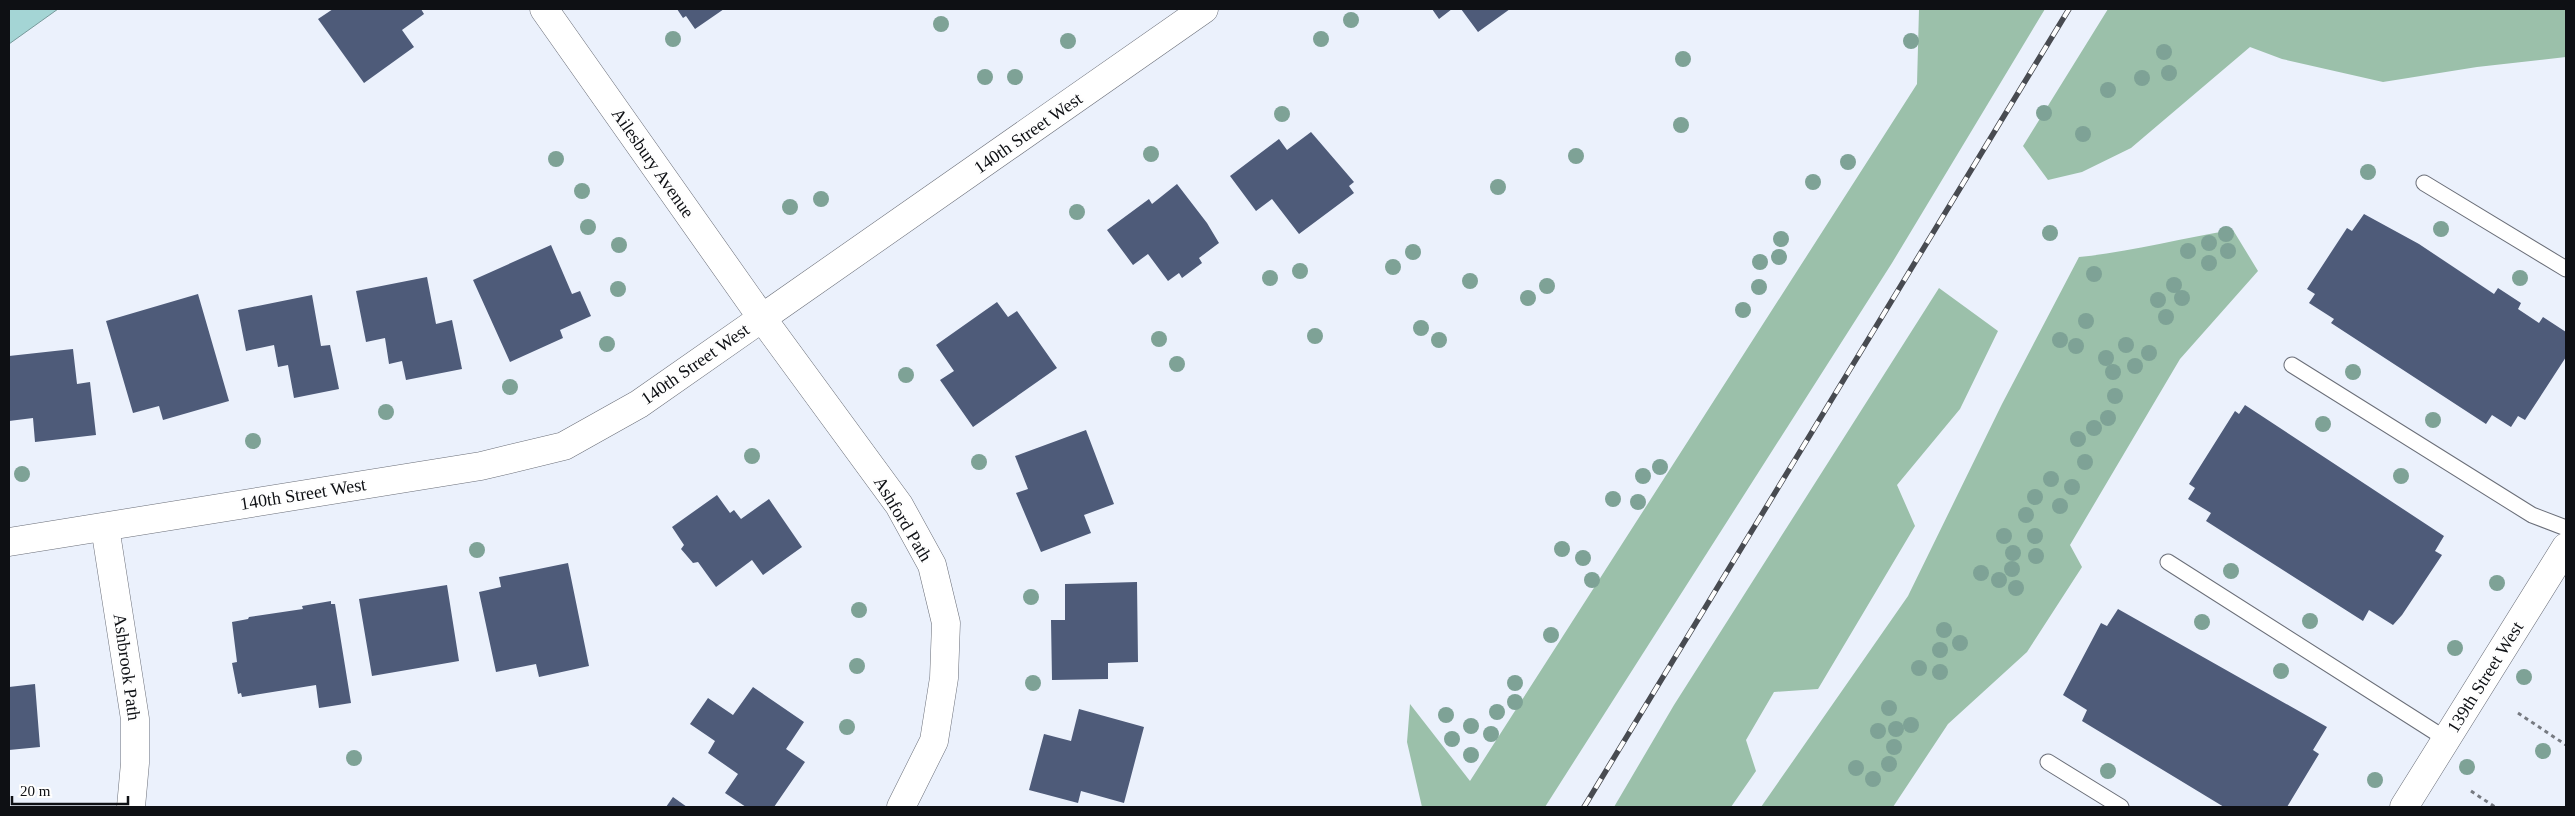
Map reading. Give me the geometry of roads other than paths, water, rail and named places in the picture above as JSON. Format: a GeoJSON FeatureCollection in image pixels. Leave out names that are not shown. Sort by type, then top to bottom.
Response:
{"type":"FeatureCollection","features":[{"type":"Feature","properties":{"kind":"street","name":"Ailesbury Avenue"},"geometry":{"type":"LineString","coordinates":[[544,9],[762,318]]}},
{"type":"Feature","properties":{"kind":"street","name":"140th Street West"},"geometry":{"type":"LineString","coordinates":[[9,542],[481,466],[564,446],[639,404],[1204,9]]}},
{"type":"Feature","properties":{"kind":"street","name":"Ashford Path"},"geometry":{"type":"LineString","coordinates":[[762,318],[899,505],[932,565],[946,622],[944,678],[934,741],[901,807]]}},
{"type":"Feature","properties":{"kind":"street","name":"Ashbrook Path"},"geometry":{"type":"LineString","coordinates":[[105,527],[135,719],[135,763],[131,807]]}},
{"type":"Feature","properties":{"kind":"street","name":"139th Street West"},"geometry":{"type":"LineString","coordinates":[[2404,807],[2566,547]]}},
{"type":"Feature","properties":{"kind":"lane"},"geometry":{"type":"LineString","coordinates":[[2424,183],[2566,269]]}},
{"type":"Feature","properties":{"kind":"lane"},"geometry":{"type":"LineString","coordinates":[[2292,365],[2532,515],[2566,528]]}},
{"type":"Feature","properties":{"kind":"lane"},"geometry":{"type":"LineString","coordinates":[[2168,562],[2446,739]]}},
{"type":"Feature","properties":{"kind":"lane"},"geometry":{"type":"LineString","coordinates":[[2048,762],[2121,807]]}},
{"type":"Feature","properties":{"kind":"railway"},"geometry":{"type":"LineString","coordinates":[[1584,807],[2069,9]]}}]}
